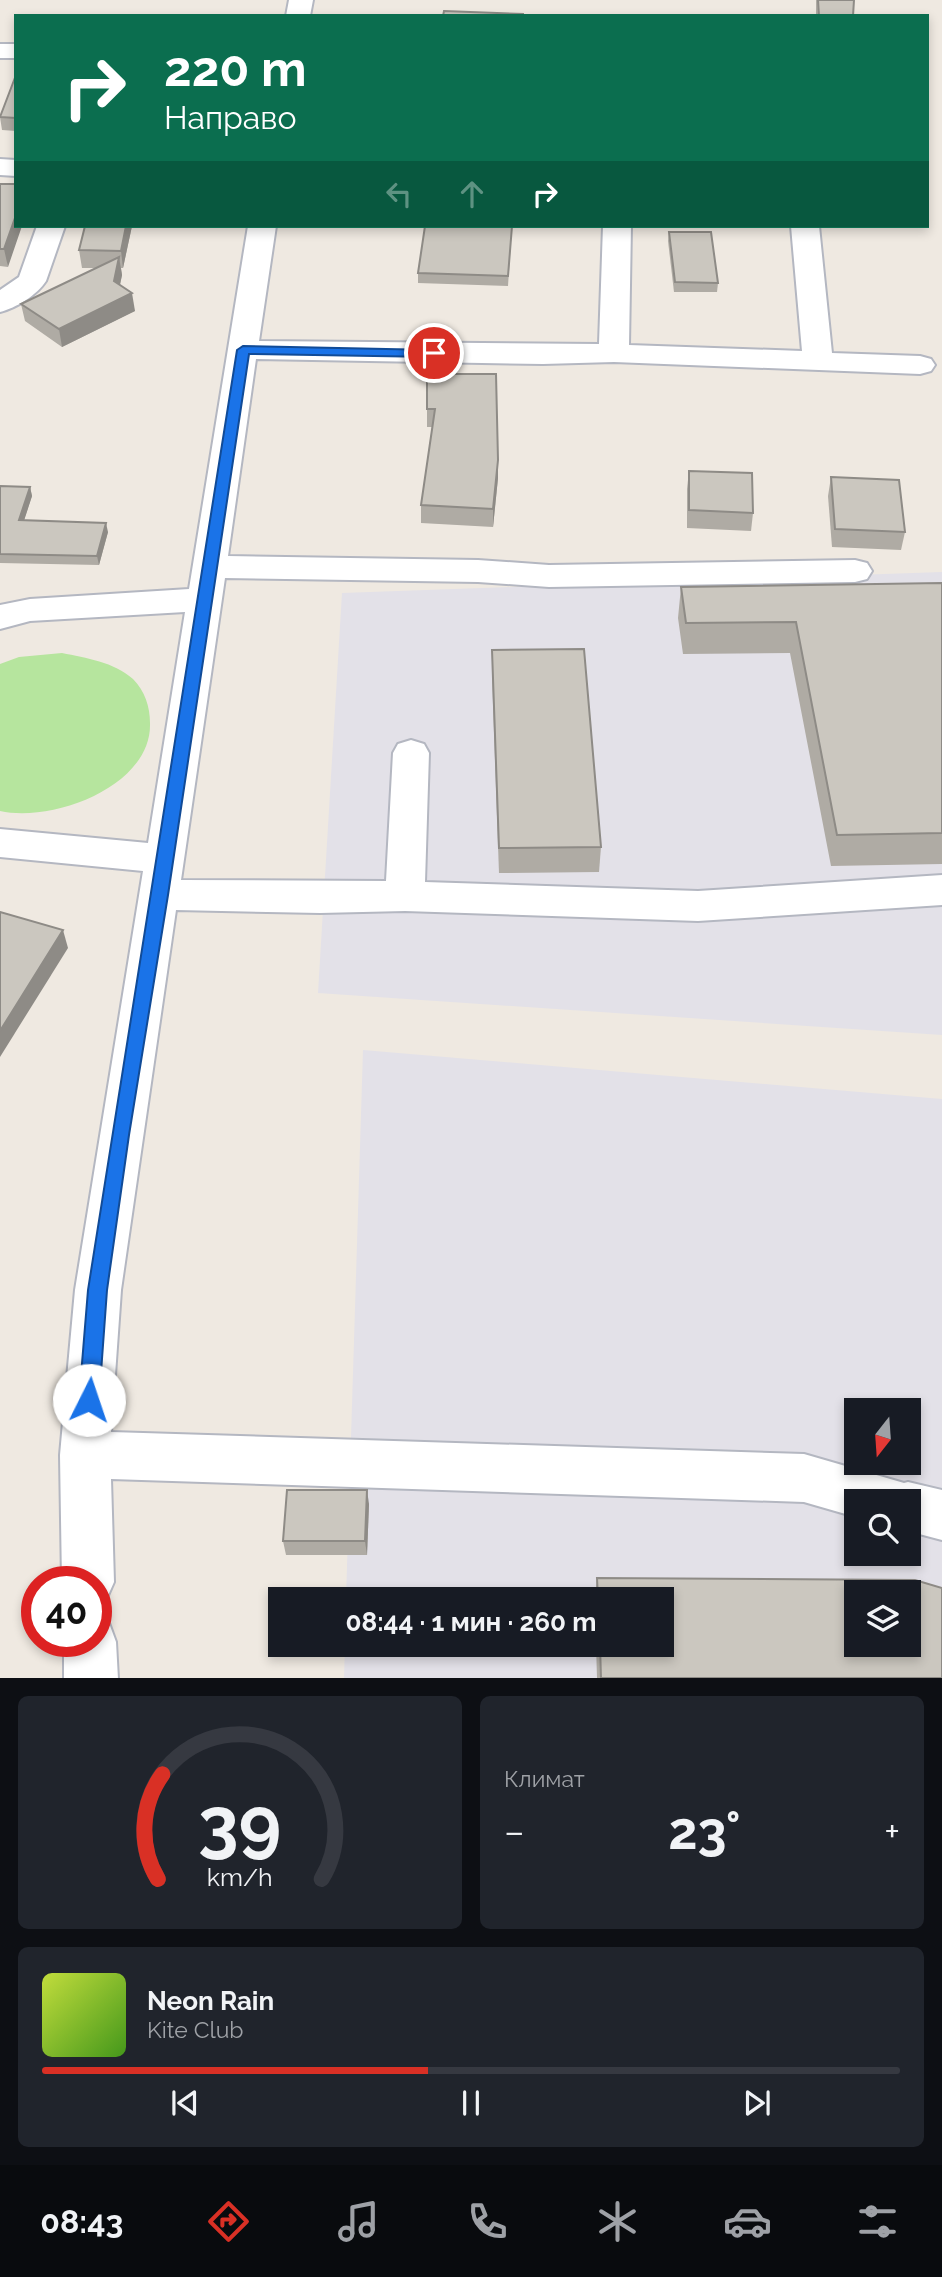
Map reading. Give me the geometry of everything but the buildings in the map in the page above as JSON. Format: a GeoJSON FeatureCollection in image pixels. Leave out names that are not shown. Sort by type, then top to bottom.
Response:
{"type":"FeatureCollection","features":[{"type":"Feature","properties":{"kind":"street"},"geometry":{"type":"LineString","coordinates":[[0,303],[32,281],[50,228]]}},
{"type":"Feature","properties":{"kind":"street"},"geometry":{"type":"LineString","coordinates":[[88,1566],[85,1455],[98,1290],[262,228]]}},
{"type":"Feature","properties":{"kind":"street"},"geometry":{"type":"LineString","coordinates":[[614,354],[617,228]]}},
{"type":"Feature","properties":{"kind":"street"},"geometry":{"type":"LineString","coordinates":[[805,228],[818,361]]}},
{"type":"Feature","properties":{"kind":"street"},"geometry":{"type":"LineString","coordinates":[[243,350],[614,354],[920,365]]}},
{"type":"Feature","properties":{"kind":"street"},"geometry":{"type":"LineString","coordinates":[[0,617],[208,583],[478,571],[549,576],[856,571]]}},
{"type":"Feature","properties":{"kind":"street"},"geometry":{"type":"LineString","coordinates":[[405,896],[411,753]]}},
{"type":"Feature","properties":{"kind":"street"},"geometry":{"type":"LineString","coordinates":[[0,843],[162,877],[320,898],[405,896],[698,906],[942,890]]}},
{"type":"Feature","properties":{"kind":"street"},"geometry":{"type":"LineString","coordinates":[[85,1455],[804,1478],[844,1489]]}},
{"type":"Feature","properties":{"kind":"street"},"geometry":{"type":"LineString","coordinates":[[921,1510],[942,1516]]}},
{"type":"Feature","properties":{"kind":"street"},"geometry":{"type":"LineString","coordinates":[[90,1657],[90,1678]]}},
{"type":"Feature","properties":{"kind":"shaded area"},"geometry":{"type":"Polygon","coordinates":[[[942,572],[942,1035],[318,993],[342,593],[942,572]]]}},
{"type":"Feature","properties":{"kind":"shaded area"},"geometry":{"type":"Polygon","coordinates":[[[363,1050],[942,1099],[942,1678],[344,1678],[345,1657],[674,1657],[674,1587],[346,1587],[363,1050]]]}},
{"type":"Feature","properties":{"kind":"green space"},"geometry":{"type":"Polygon","coordinates":[[[62,653],[109,665],[133,679],[144,694],[149,711],[146,745],[135,765],[117,782],[96,795],[46,811],[0,811],[0,664],[19,657],[62,653]]]}},
{"type":"Feature","properties":{"kind":"route"},"geometry":{"type":"LineString","coordinates":[[89,1400],[98,1290],[120,1135],[160,895],[243,350],[434,353]]}}]}
